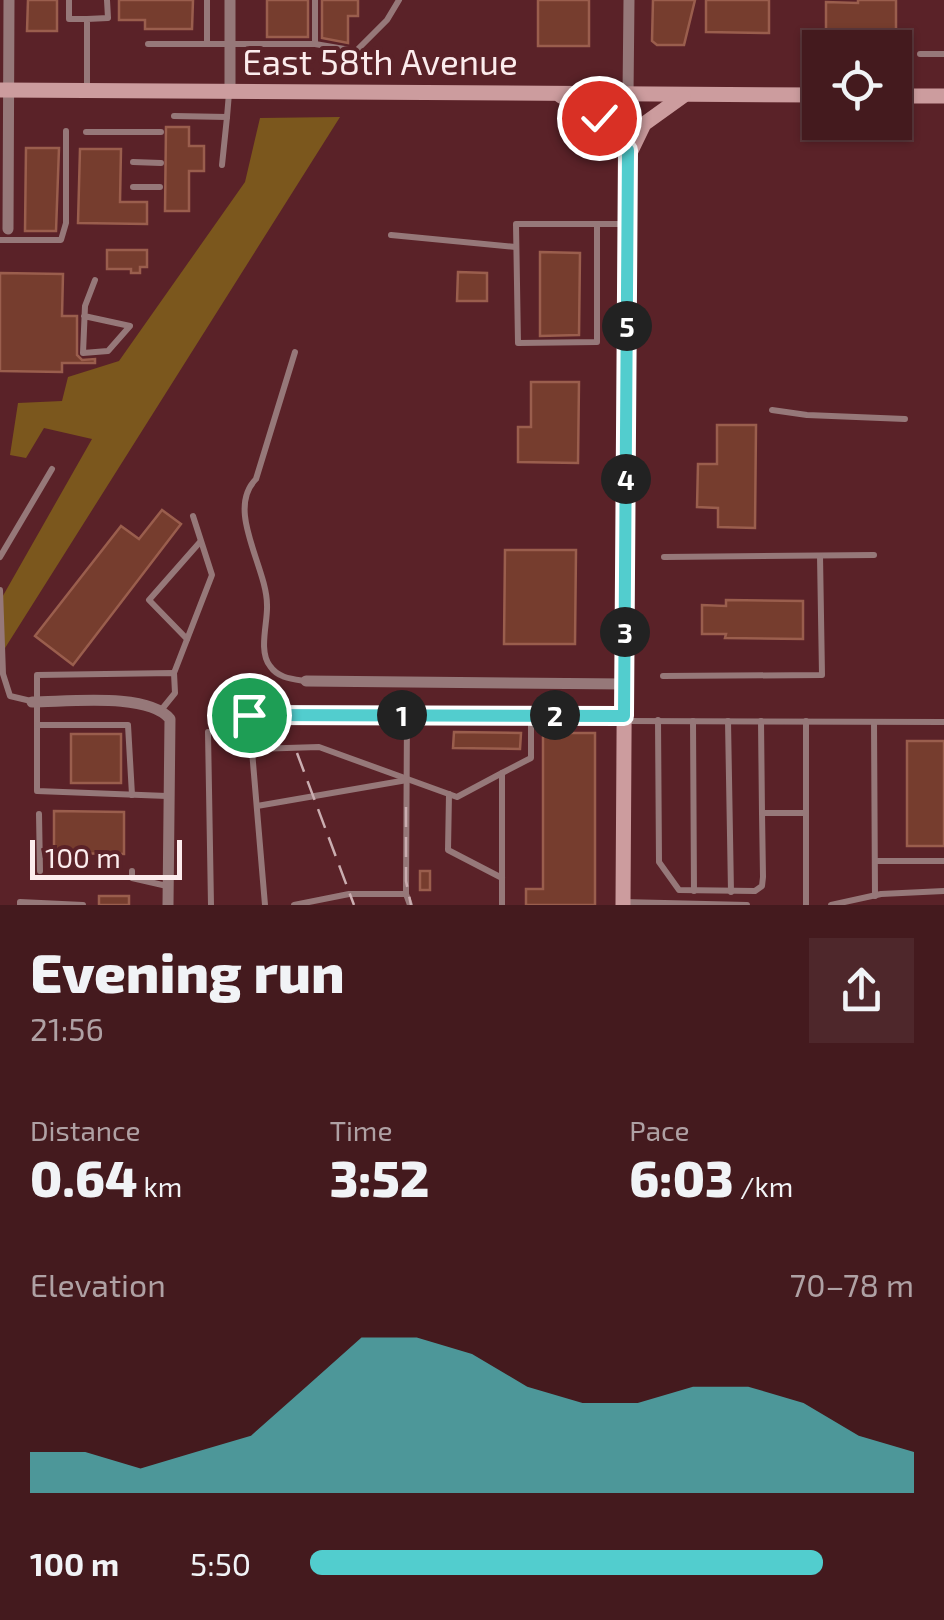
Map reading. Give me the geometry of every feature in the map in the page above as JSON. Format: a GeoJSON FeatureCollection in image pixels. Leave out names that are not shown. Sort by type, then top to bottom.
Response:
{"type":"FeatureCollection","features":[{"type":"Feature","properties":{"kind":"main road","name":"East 58th Avenue"},"geometry":{"type":"LineString","coordinates":[[4,90],[802,95]]}},
{"type":"Feature","properties":{"kind":"main road"},"geometry":{"type":"LineString","coordinates":[[558,94],[599,118],[628,154]]}},
{"type":"Feature","properties":{"kind":"main road"},"geometry":{"type":"LineString","coordinates":[[623,903],[628,95]]}},
{"type":"Feature","properties":{"kind":"main road"},"geometry":{"type":"LineString","coordinates":[[628,154],[644,124],[685,95]]}},
{"type":"Feature","properties":{"kind":"main road"},"geometry":{"type":"LineString","coordinates":[[912,96],[944,96]]}},
{"type":"Feature","properties":{"kind":"street"},"geometry":{"type":"LineString","coordinates":[[6,236],[4,54],[9,0]]}},
{"type":"Feature","properties":{"kind":"street"},"geometry":{"type":"LineString","coordinates":[[230,0],[230,92]]}},
{"type":"Feature","properties":{"kind":"street"},"geometry":{"type":"LineString","coordinates":[[628,95],[629,0]]}},
{"type":"Feature","properties":{"kind":"street"},"geometry":{"type":"LineString","coordinates":[[306,681],[624,684]]}},
{"type":"Feature","properties":{"kind":"street"},"geometry":{"type":"LineString","coordinates":[[35,702],[143,703],[162,709],[170,719],[168,905]]}},
{"type":"Feature","properties":{"kind":"lane"},"geometry":{"type":"LineString","coordinates":[[69,0],[69,19],[87,20],[108,18],[107,0]]}},
{"type":"Feature","properties":{"kind":"lane"},"geometry":{"type":"LineString","coordinates":[[207,0],[208,44]]}},
{"type":"Feature","properties":{"kind":"lane"},"geometry":{"type":"LineString","coordinates":[[315,0],[315,44]]}},
{"type":"Feature","properties":{"kind":"lane"},"geometry":{"type":"LineString","coordinates":[[148,44],[315,44],[356,50],[387,20],[398,0]]}},
{"type":"Feature","properties":{"kind":"lane"},"geometry":{"type":"LineString","coordinates":[[87,20],[87,91]]}},
{"type":"Feature","properties":{"kind":"lane"},"geometry":{"type":"LineString","coordinates":[[920,54],[944,54]]}},
{"type":"Feature","properties":{"kind":"lane"},"geometry":{"type":"LineString","coordinates":[[222,165],[230,92]]}},
{"type":"Feature","properties":{"kind":"lane"},"geometry":{"type":"LineString","coordinates":[[174,116],[227,116]]}},
{"type":"Feature","properties":{"kind":"lane"},"geometry":{"type":"LineString","coordinates":[[6,236],[61,240],[66,223],[66,131]]}},
{"type":"Feature","properties":{"kind":"lane"},"geometry":{"type":"LineString","coordinates":[[86,132],[162,132]]}},
{"type":"Feature","properties":{"kind":"lane"},"geometry":{"type":"LineString","coordinates":[[133,162],[161,163]]}},
{"type":"Feature","properties":{"kind":"lane"},"geometry":{"type":"LineString","coordinates":[[132,187],[160,187]]}},
{"type":"Feature","properties":{"kind":"lane"},"geometry":{"type":"LineString","coordinates":[[597,224],[598,342],[518,343],[516,224],[597,224],[627,224]]}},
{"type":"Feature","properties":{"kind":"lane"},"geometry":{"type":"LineString","coordinates":[[391,235],[516,247]]}},
{"type":"Feature","properties":{"kind":"lane"},"geometry":{"type":"LineString","coordinates":[[84,316],[130,326],[108,351],[83,353],[84,316],[85,306],[94,280]]}},
{"type":"Feature","properties":{"kind":"lane"},"geometry":{"type":"LineString","coordinates":[[296,352],[256,479],[242,506],[265,577],[265,653],[269,666],[284,678],[306,681]]}},
{"type":"Feature","properties":{"kind":"lane"},"geometry":{"type":"LineString","coordinates":[[772,410],[904,419]]}},
{"type":"Feature","properties":{"kind":"lane"},"geometry":{"type":"LineString","coordinates":[[0,556],[52,469]]}},
{"type":"Feature","properties":{"kind":"lane"},"geometry":{"type":"LineString","coordinates":[[162,709],[175,694],[174,673],[212,575],[193,516]]}},
{"type":"Feature","properties":{"kind":"lane"},"geometry":{"type":"LineString","coordinates":[[187,639],[150,600],[201,541]]}},
{"type":"Feature","properties":{"kind":"lane"},"geometry":{"type":"LineString","coordinates":[[664,557],[874,555]]}},
{"type":"Feature","properties":{"kind":"lane"},"geometry":{"type":"LineString","coordinates":[[663,676],[822,675],[820,556]]}},
{"type":"Feature","properties":{"kind":"lane"},"geometry":{"type":"LineString","coordinates":[[0,590],[3,674],[10,696],[35,702]]}},
{"type":"Feature","properties":{"kind":"lane"},"geometry":{"type":"LineString","coordinates":[[170,796],[37,791],[35,702],[37,674],[174,673]]}},
{"type":"Feature","properties":{"kind":"lane"},"geometry":{"type":"LineString","coordinates":[[265,905],[249,715],[944,722]]}},
{"type":"Feature","properties":{"kind":"lane"},"geometry":{"type":"LineString","coordinates":[[406,715],[406,894],[410,905]]}},
{"type":"Feature","properties":{"kind":"lane"},"geometry":{"type":"LineString","coordinates":[[252,749],[318,747],[457,797],[531,758],[531,715]]}},
{"type":"Feature","properties":{"kind":"lane"},"geometry":{"type":"LineString","coordinates":[[658,720],[659,862],[679,890],[694,892],[756,891],[762,886],[761,721]]}},
{"type":"Feature","properties":{"kind":"lane"},"geometry":{"type":"LineString","coordinates":[[693,721],[694,892]]}},
{"type":"Feature","properties":{"kind":"lane"},"geometry":{"type":"LineString","coordinates":[[728,721],[731,892]]}},
{"type":"Feature","properties":{"kind":"lane"},"geometry":{"type":"LineString","coordinates":[[806,721],[806,905]]}},
{"type":"Feature","properties":{"kind":"lane"},"geometry":{"type":"LineString","coordinates":[[874,722],[875,896]]}},
{"type":"Feature","properties":{"kind":"lane"},"geometry":{"type":"LineString","coordinates":[[38,725],[128,725],[132,794]]}},
{"type":"Feature","properties":{"kind":"lane"},"geometry":{"type":"LineString","coordinates":[[208,732],[211,905]]}},
{"type":"Feature","properties":{"kind":"lane"},"geometry":{"type":"LineString","coordinates":[[502,773],[502,905]]}},
{"type":"Feature","properties":{"kind":"lane"},"geometry":{"type":"LineString","coordinates":[[256,806],[408,780]]}},
{"type":"Feature","properties":{"kind":"lane"},"geometry":{"type":"LineString","coordinates":[[449,794],[448,850],[502,878]]}},
{"type":"Feature","properties":{"kind":"lane"},"geometry":{"type":"LineString","coordinates":[[762,813],[806,813]]}},
{"type":"Feature","properties":{"kind":"lane"},"geometry":{"type":"LineString","coordinates":[[39,814],[40,871]]}},
{"type":"Feature","properties":{"kind":"lane"},"geometry":{"type":"LineString","coordinates":[[875,862],[944,861]]}},
{"type":"Feature","properties":{"kind":"lane"},"geometry":{"type":"LineString","coordinates":[[132,871],[132,878],[168,886]]}},
{"type":"Feature","properties":{"kind":"lane"},"geometry":{"type":"LineString","coordinates":[[831,905],[875,896],[944,891]]}},
{"type":"Feature","properties":{"kind":"lane"},"geometry":{"type":"LineString","coordinates":[[294,905],[349,894],[406,894]]}},
{"type":"Feature","properties":{"kind":"lane"},"geometry":{"type":"LineString","coordinates":[[623,903],[747,905]]}},
{"type":"Feature","properties":{"kind":"lane"},"geometry":{"type":"LineString","coordinates":[[20,905],[83,905]]}},
{"type":"Feature","properties":{"kind":"shaded area"},"geometry":{"type":"Polygon","coordinates":[[[340,117],[0,656],[0,601],[92,439],[44,428],[26,458],[10,455],[18,403],[62,401],[68,377],[119,361],[245,182],[260,118],[340,117]]]}},
{"type":"Feature","properties":{"kind":"building"},"geometry":{"type":"Polygon","coordinates":[[[28,0],[57,0],[57,31],[27,31],[28,0]]]}},
{"type":"Feature","properties":{"kind":"building"},"geometry":{"type":"Polygon","coordinates":[[[119,0],[193,0],[192,29],[145,29],[145,20],[119,20],[119,0]]]}},
{"type":"Feature","properties":{"kind":"building"},"geometry":{"type":"Polygon","coordinates":[[[267,0],[308,0],[308,37],[267,37],[267,0]]]}},
{"type":"Feature","properties":{"kind":"building"},"geometry":{"type":"Polygon","coordinates":[[[322,0],[358,0],[358,16],[348,16],[348,43],[322,38],[322,0]]]}},
{"type":"Feature","properties":{"kind":"building"},"geometry":{"type":"Polygon","coordinates":[[[538,0],[589,0],[589,46],[538,46],[538,0]]]}},
{"type":"Feature","properties":{"kind":"building"},"geometry":{"type":"Polygon","coordinates":[[[653,0],[695,0],[684,45],[657,45],[652,41],[653,0]]]}},
{"type":"Feature","properties":{"kind":"building"},"geometry":{"type":"Polygon","coordinates":[[[706,0],[769,0],[769,33],[706,32],[706,0]]]}},
{"type":"Feature","properties":{"kind":"building"},"geometry":{"type":"Polygon","coordinates":[[[896,0],[896,30],[826,30],[826,2],[896,0]]]}},
{"type":"Feature","properties":{"kind":"building"},"geometry":{"type":"Polygon","coordinates":[[[166,127],[189,127],[189,146],[204,146],[204,171],[189,171],[189,211],[165,211],[166,127]]]}},
{"type":"Feature","properties":{"kind":"building"},"geometry":{"type":"Polygon","coordinates":[[[26,148],[59,148],[56,231],[25,231],[26,148]]]}},
{"type":"Feature","properties":{"kind":"building"},"geometry":{"type":"Polygon","coordinates":[[[80,149],[121,149],[120,202],[147,202],[147,224],[78,223],[80,149]]]}},
{"type":"Feature","properties":{"kind":"building"},"geometry":{"type":"Polygon","coordinates":[[[107,250],[147,250],[147,267],[140,267],[140,273],[107,269],[107,250]]]}},
{"type":"Feature","properties":{"kind":"building"},"geometry":{"type":"Polygon","coordinates":[[[540,252],[580,253],[579,335],[540,336],[540,252]]]}},
{"type":"Feature","properties":{"kind":"building"},"geometry":{"type":"Polygon","coordinates":[[[458,272],[487,273],[487,301],[457,301],[458,272]]]}},
{"type":"Feature","properties":{"kind":"building"},"geometry":{"type":"Polygon","coordinates":[[[0,273],[63,274],[62,316],[77,316],[77,355],[82,360],[95,359],[95,363],[62,363],[62,372],[0,371],[0,273]]]}},
{"type":"Feature","properties":{"kind":"building"},"geometry":{"type":"Polygon","coordinates":[[[531,382],[579,382],[578,463],[518,462],[518,427],[531,427],[531,382]]]}},
{"type":"Feature","properties":{"kind":"building"},"geometry":{"type":"Polygon","coordinates":[[[717,425],[756,425],[755,528],[718,527],[718,508],[697,507],[698,464],[717,464],[717,425]]]}},
{"type":"Feature","properties":{"kind":"building"},"geometry":{"type":"Polygon","coordinates":[[[162,510],[181,524],[73,665],[35,636],[121,526],[139,539],[162,510]]]}},
{"type":"Feature","properties":{"kind":"building"},"geometry":{"type":"Polygon","coordinates":[[[505,550],[576,550],[575,644],[504,644],[505,550]]]}},
{"type":"Feature","properties":{"kind":"building"},"geometry":{"type":"Polygon","coordinates":[[[726,600],[803,601],[803,639],[702,634],[702,605],[726,606],[726,600]]]}},
{"type":"Feature","properties":{"kind":"building"},"geometry":{"type":"Polygon","coordinates":[[[454,732],[521,733],[520,749],[453,748],[454,732]]]}},
{"type":"Feature","properties":{"kind":"building"},"geometry":{"type":"Polygon","coordinates":[[[543,733],[595,733],[595,905],[526,905],[526,889],[543,889],[543,733]]]}},
{"type":"Feature","properties":{"kind":"building"},"geometry":{"type":"Polygon","coordinates":[[[71,734],[121,734],[121,783],[71,783],[71,734]]]}},
{"type":"Feature","properties":{"kind":"building"},"geometry":{"type":"Polygon","coordinates":[[[907,741],[944,741],[944,846],[907,846],[907,741]]]}},
{"type":"Feature","properties":{"kind":"building"},"geometry":{"type":"Polygon","coordinates":[[[54,811],[124,812],[124,854],[54,853],[54,811]]]}},
{"type":"Feature","properties":{"kind":"building"},"geometry":{"type":"Polygon","coordinates":[[[420,871],[430,871],[430,890],[420,890],[420,871]]]}},
{"type":"Feature","properties":{"kind":"building"},"geometry":{"type":"Polygon","coordinates":[[[99,896],[129,896],[129,905],[99,905],[99,896]]]}},
{"type":"Feature","properties":{"kind":"railway"},"geometry":{"type":"LineString","coordinates":[[297,753],[354,905]]}},
{"type":"Feature","properties":{"kind":"railway"},"geometry":{"type":"LineString","coordinates":[[406,807],[406,881],[411,905]]}},
{"type":"Feature","properties":{"kind":"route"},"geometry":{"type":"LineString","coordinates":[[249,715],[624,716],[628,150],[599,118]]}}]}
